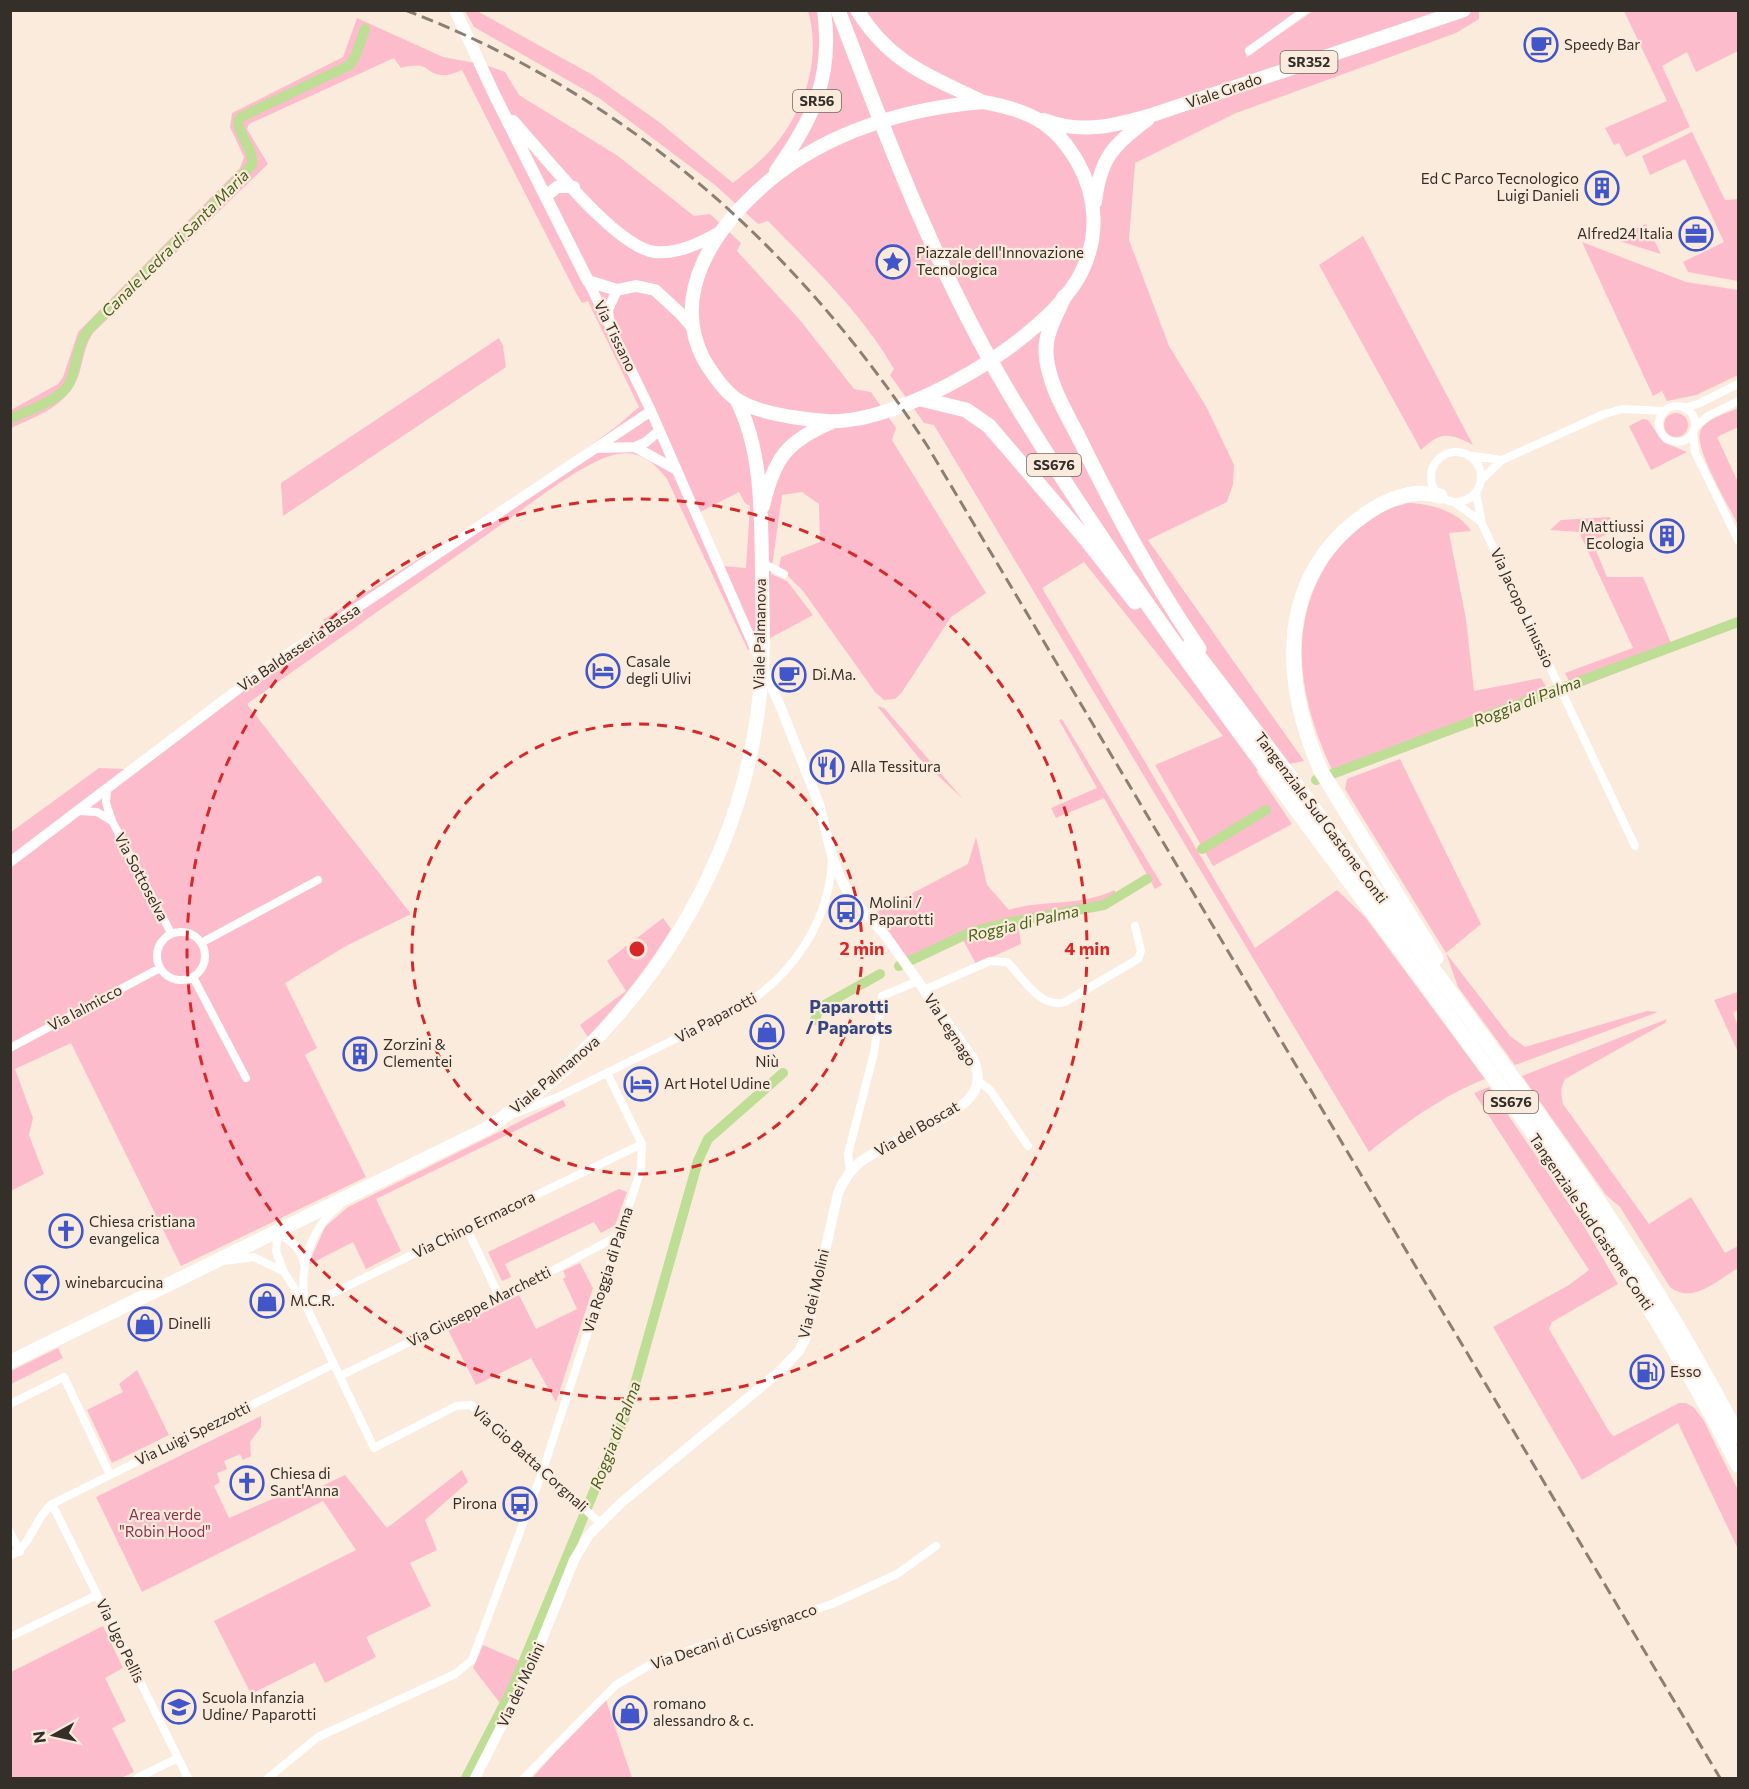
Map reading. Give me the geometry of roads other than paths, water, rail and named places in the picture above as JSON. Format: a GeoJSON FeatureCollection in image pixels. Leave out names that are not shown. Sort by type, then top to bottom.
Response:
{"type":"FeatureCollection","features":[{"type":"Feature","properties":{"kind":"highway","name":"SS676"},"geometry":{"type":"LineString","coordinates":[[838,10],[892,150],[938,258],[1017,407],[1096,530],[1257,757]]}},
{"type":"Feature","properties":{"kind":"highway","name":"SS676"},"geometry":{"type":"LineString","coordinates":[[892,150],[987,339],[1024,401],[1103,526],[1175,627],[1239,708]]}},
{"type":"Feature","properties":{"kind":"highway"},"geometry":{"type":"LineString","coordinates":[[1064,297],[1051,326],[1046,351],[1054,387],[1118,518],[1169,605],[1239,708]]}},
{"type":"Feature","properties":{"kind":"highway"},"geometry":{"type":"LineString","coordinates":[[921,399],[966,410],[995,433],[1085,538],[1257,757]]}},
{"type":"Feature","properties":{"kind":"highway"},"geometry":{"type":"LineString","coordinates":[[1447,499],[1425,493],[1409,494],[1376,507],[1333,543],[1321,556],[1311,575],[1294,628],[1292,653],[1297,701],[1310,746],[1323,775],[1490,1046]]}},
{"type":"Feature","properties":{"kind":"highway","name":"Tangenziale Sud Gastone Conti"},"geometry":{"type":"LineString","coordinates":[[1239,708],[1490,1046],[1590,1191],[1685,1339],[1738,1436]]}},
{"type":"Feature","properties":{"kind":"highway","name":"Tangenziale Sud Gastone Conti"},"geometry":{"type":"LineString","coordinates":[[1257,757],[1482,1060],[1572,1189],[1673,1346],[1738,1465]]}},
{"type":"Feature","properties":{"kind":"main road","name":"Via Tissano"},"geometry":{"type":"LineString","coordinates":[[455,10],[494,94],[588,281]]}},
{"type":"Feature","properties":{"kind":"main road","name":"SR56"},"geometry":{"type":"LineString","coordinates":[[770,180],[797,142],[815,108],[827,55],[824,10]]}},
{"type":"Feature","properties":{"kind":"main road"},"geometry":{"type":"LineString","coordinates":[[857,10],[882,42],[902,62],[983,102],[1031,114],[1052,129],[1071,151],[1088,186],[1094,216],[1087,260],[1064,297],[1016,342],[966,375],[921,399],[880,412],[832,421],[776,414],[736,399],[708,366],[698,348],[693,328],[692,304],[699,270],[708,248],[720,232],[770,180],[808,154],[847,133],[913,112],[945,105],[983,102]]}},
{"type":"Feature","properties":{"kind":"main road","name":"Viale Grado"},"geometry":{"type":"LineString","coordinates":[[1031,114],[1065,126],[1091,129],[1108,127],[1155,114],[1464,10]]}},
{"type":"Feature","properties":{"kind":"main road"},"geometry":{"type":"LineString","coordinates":[[501,108],[612,230],[644,250],[677,251],[720,232]]}},
{"type":"Feature","properties":{"kind":"main road","name":"Viale Grado"},"geometry":{"type":"LineString","coordinates":[[1094,216],[1097,186],[1105,160],[1119,142],[1155,114]]}},
{"type":"Feature","properties":{"kind":"main road"},"geometry":{"type":"LineString","coordinates":[[546,196],[557,187],[574,187]]}},
{"type":"Feature","properties":{"kind":"main road"},"geometry":{"type":"LineString","coordinates":[[588,281],[617,290],[636,286],[655,291],[693,328]]}},
{"type":"Feature","properties":{"kind":"main road","name":"Viale Palmanova"},"geometry":{"type":"LineString","coordinates":[[10,1362],[465,1141],[506,1116],[556,1077],[604,1033],[649,979],[689,917],[714,867],[735,809],[751,746],[762,668],[760,520],[752,445],[748,426],[736,399]]}},
{"type":"Feature","properties":{"kind":"main road","name":"Viale Palmanova"},"geometry":{"type":"LineString","coordinates":[[760,520],[768,484],[777,462],[791,444],[806,433],[832,421]]}},
{"type":"Feature","properties":{"kind":"street"},"geometry":{"type":"LineString","coordinates":[[1249,51],[1305,10]]}},
{"type":"Feature","properties":{"kind":"street","name":"Via Tissano"},"geometry":{"type":"LineString","coordinates":[[588,281],[651,411],[762,668]]}},
{"type":"Feature","properties":{"kind":"street"},"geometry":{"type":"LineString","coordinates":[[609,321],[608,310],[617,290]]}},
{"type":"Feature","properties":{"kind":"street"},"geometry":{"type":"LineString","coordinates":[[1502,460],[1455,451],[1439,458],[1431,473],[1435,490],[1447,499],[1470,499],[1476,493],[1482,479],[1502,460],[1604,414],[1623,409],[1664,411],[1673,406],[1684,408],[1698,404],[1738,384]]}},
{"type":"Feature","properties":{"kind":"street"},"geometry":{"type":"LineString","coordinates":[[1681,442],[1708,416],[1738,401]]}},
{"type":"Feature","properties":{"kind":"street"},"geometry":{"type":"LineString","coordinates":[[1684,408],[1693,416],[1695,452],[1738,540]]}},
{"type":"Feature","properties":{"kind":"street"},"geometry":{"type":"LineString","coordinates":[[1638,410],[1648,416],[1666,440],[1681,442],[1695,452]]}},
{"type":"Feature","properties":{"kind":"street","name":"Via Baldasseria Bassa"},"geometry":{"type":"LineString","coordinates":[[10,862],[258,674],[651,411]]}},
{"type":"Feature","properties":{"kind":"street"},"geometry":{"type":"LineString","coordinates":[[1659,431],[1659,420],[1664,411]]}},
{"type":"Feature","properties":{"kind":"street"},"geometry":{"type":"LineString","coordinates":[[597,448],[635,447],[646,442],[659,431]]}},
{"type":"Feature","properties":{"kind":"street"},"geometry":{"type":"LineString","coordinates":[[635,447],[675,470]]}},
{"type":"Feature","properties":{"kind":"street"},"geometry":{"type":"LineString","coordinates":[[1472,456],[1478,463],[1482,479]]}},
{"type":"Feature","properties":{"kind":"street","name":"Via Jacopo Linussio"},"geometry":{"type":"LineString","coordinates":[[1476,493],[1482,524],[1635,846]]}},
{"type":"Feature","properties":{"kind":"street","name":"Via Jacopo Linussio"},"geometry":{"type":"LineString","coordinates":[[1447,499],[1482,524]]}},
{"type":"Feature","properties":{"kind":"street"},"geometry":{"type":"LineString","coordinates":[[761,562],[784,574]]}},
{"type":"Feature","properties":{"kind":"street","name":"Via Paparotti"},"geometry":{"type":"LineString","coordinates":[[506,1116],[526,1111],[746,1004],[778,981],[794,962],[816,924],[828,891],[832,856],[813,788],[762,668]]}},
{"type":"Feature","properties":{"kind":"street","name":"Via Sottoselva"},"geometry":{"type":"LineString","coordinates":[[107,788],[106,803],[112,821],[171,933]]}},
{"type":"Feature","properties":{"kind":"street","name":"Via Sottoselva"},"geometry":{"type":"LineString","coordinates":[[77,811],[97,812],[112,821]]}},
{"type":"Feature","properties":{"kind":"street"},"geometry":{"type":"LineString","coordinates":[[832,856],[849,895],[905,962],[921,985],[990,961],[1000,960],[1007,962],[1045,1001],[1055,1004],[1065,1002],[1138,958],[1141,951],[1135,926]]}},
{"type":"Feature","properties":{"kind":"street"},"geometry":{"type":"LineString","coordinates":[[201,943],[318,880]]}},
{"type":"Feature","properties":{"kind":"street"},"geometry":{"type":"LineString","coordinates":[[184,932],[201,943],[205,958],[203,965],[193,977],[178,980],[165,974],[160,968],[156,952],[164,938],[171,933],[184,932]]}},
{"type":"Feature","properties":{"kind":"street","name":"Via Ialmicco"},"geometry":{"type":"LineString","coordinates":[[10,1048],[160,968]]}},
{"type":"Feature","properties":{"kind":"street"},"geometry":{"type":"LineString","coordinates":[[193,977],[246,1078]]}},
{"type":"Feature","properties":{"kind":"street","name":"Via Legnago"},"geometry":{"type":"LineString","coordinates":[[921,985],[975,1062],[978,1081]]}},
{"type":"Feature","properties":{"kind":"street","name":"Via dei Molini"},"geometry":{"type":"LineString","coordinates":[[475,1779],[529,1672],[574,1560],[597,1520],[779,1372],[800,1351],[806,1337],[838,1193],[850,1172],[848,1154],[874,1053],[881,999],[884,994],[921,985]]}},
{"type":"Feature","properties":{"kind":"street"},"geometry":{"type":"LineString","coordinates":[[607,1073],[642,1144]]}},
{"type":"Feature","properties":{"kind":"street"},"geometry":{"type":"LineString","coordinates":[[978,1081],[990,1090],[1029,1146]]}},
{"type":"Feature","properties":{"kind":"street","name":"Via del Boscat"},"geometry":{"type":"LineString","coordinates":[[850,1172],[874,1153],[961,1105],[973,1094],[978,1081]]}},
{"type":"Feature","properties":{"kind":"street","name":"Via Chino Ermacora"},"geometry":{"type":"LineString","coordinates":[[306,1306],[642,1144]]}},
{"type":"Feature","properties":{"kind":"street","name":"Via Roggia di Palma"},"geometry":{"type":"LineString","coordinates":[[268,1779],[318,1737],[455,1674],[468,1665],[543,1470],[641,1169],[642,1144]]}},
{"type":"Feature","properties":{"kind":"street","name":"Via Gio Batta Corgnali"},"geometry":{"type":"LineString","coordinates":[[306,1306],[303,1289],[307,1255],[326,1216],[352,1196]]}},
{"type":"Feature","properties":{"kind":"street"},"geometry":{"type":"LineString","coordinates":[[467,1229],[500,1298]]}},
{"type":"Feature","properties":{"kind":"street","name":"Via Gio Batta Corgnali"},"geometry":{"type":"LineString","coordinates":[[304,1266],[301,1253],[292,1241],[278,1233],[276,1251],[284,1272],[306,1306],[374,1448],[466,1403],[476,1407],[597,1520]]}},
{"type":"Feature","properties":{"kind":"street","name":"Via Giuseppe Marchetti"},"geometry":{"type":"LineString","coordinates":[[339,1376],[500,1298],[618,1236]]}},
{"type":"Feature","properties":{"kind":"street"},"geometry":{"type":"LineString","coordinates":[[218,1262],[254,1257],[284,1272]]}},
{"type":"Feature","properties":{"kind":"street","name":"Via Luigi Spezzotti"},"geometry":{"type":"LineString","coordinates":[[52,1504],[334,1364]]}},
{"type":"Feature","properties":{"kind":"street"},"geometry":{"type":"LineString","coordinates":[[10,1404],[64,1377],[110,1475]]}},
{"type":"Feature","properties":{"kind":"street"},"geometry":{"type":"LineString","coordinates":[[10,1556],[20,1551],[42,1515],[52,1504]]}},
{"type":"Feature","properties":{"kind":"street","name":"Via Ugo Pellis"},"geometry":{"type":"LineString","coordinates":[[52,1504],[188,1779]]}},
{"type":"Feature","properties":{"kind":"street"},"geometry":{"type":"LineString","coordinates":[[10,1532],[20,1551]]}},
{"type":"Feature","properties":{"kind":"street","name":"Via Decani di Cussignacco"},"geometry":{"type":"LineString","coordinates":[[524,1779],[607,1694],[631,1674],[656,1661],[832,1604],[897,1574],[936,1546]]}},
{"type":"Feature","properties":{"kind":"street"},"geometry":{"type":"LineString","coordinates":[[10,1637],[97,1595]]}},
{"type":"Feature","properties":{"kind":"street"},"geometry":{"type":"LineString","coordinates":[[137,1779],[178,1758]]}},
{"type":"Feature","properties":{"kind":"waterway","name":"Canale Ledra di Santa Maria"},"geometry":{"type":"LineString","coordinates":[[10,419],[52,400],[66,389],[73,375],[79,348],[89,329],[252,165],[251,153],[239,127],[238,121],[241,117],[350,65],[365,29]]}},
{"type":"Feature","properties":{"kind":"waterway","name":"Roggia di Palma"},"geometry":{"type":"LineString","coordinates":[[1316,780],[1738,622]]}},
{"type":"Feature","properties":{"kind":"waterway","name":"Roggia di Palma"},"geometry":{"type":"LineString","coordinates":[[1202,849],[1266,810]]}},
{"type":"Feature","properties":{"kind":"waterway","name":"Roggia di Palma"},"geometry":{"type":"LineString","coordinates":[[899,966],[971,932],[1006,923],[1104,905],[1147,879]]}},
{"type":"Feature","properties":{"kind":"waterway","name":"Roggia di Palma"},"geometry":{"type":"LineString","coordinates":[[815,1020],[819,1008],[880,974]]}},
{"type":"Feature","properties":{"kind":"waterway","name":"Roggia di Palma"},"geometry":{"type":"LineString","coordinates":[[466,1778],[513,1687],[628,1409],[698,1161],[708,1139],[783,1073]]}},
{"type":"Feature","properties":{"kind":"railway"},"geometry":{"type":"LineString","coordinates":[[405,10],[486,45],[563,86],[635,133],[702,186],[765,244],[824,307],[878,375],[928,447],[1720,1778]]}},
{"type":"Feature","properties":{"kind":"place","name":"Speedy Bar"},"geometry":{"type":"Point","coordinates":[1541,45]}},
{"type":"Feature","properties":{"kind":"place","name":"Ed C Parco Tecnologico Luigi Danieli"},"geometry":{"type":"Point","coordinates":[1602,188]}},
{"type":"Feature","properties":{"kind":"place","name":"Alfred24 Italia"},"geometry":{"type":"Point","coordinates":[1696,234]}},
{"type":"Feature","properties":{"kind":"place","name":"Piazzale dell'Innovazione Tecnologica"},"geometry":{"type":"Point","coordinates":[893,262]}},
{"type":"Feature","properties":{"kind":"place","name":"Mattiussi Ecologia"},"geometry":{"type":"Point","coordinates":[1667,536]}},
{"type":"Feature","properties":{"kind":"place","name":"Casale degli Ulivi"},"geometry":{"type":"Point","coordinates":[603,671]}},
{"type":"Feature","properties":{"kind":"place","name":"Di.Ma."},"geometry":{"type":"Point","coordinates":[789,675]}},
{"type":"Feature","properties":{"kind":"place","name":"Alla Tessitura"},"geometry":{"type":"Point","coordinates":[827,767]}},
{"type":"Feature","properties":{"kind":"place","name":"Molini / Paparotti"},"geometry":{"type":"Point","coordinates":[846,912]}},
{"type":"Feature","properties":{"kind":"place","name":"Niù"},"geometry":{"type":"Point","coordinates":[767,1032]}},
{"type":"Feature","properties":{"kind":"place","name":"Zorzini & Clementei"},"geometry":{"type":"Point","coordinates":[360,1054]}},
{"type":"Feature","properties":{"kind":"place","name":"Art Hotel Udine"},"geometry":{"type":"Point","coordinates":[641,1084]}},
{"type":"Feature","properties":{"kind":"place","name":"Chiesa cristiana evangelica"},"geometry":{"type":"Point","coordinates":[66,1231]}},
{"type":"Feature","properties":{"kind":"place","name":"winebarcucina"},"geometry":{"type":"Point","coordinates":[42,1283]}},
{"type":"Feature","properties":{"kind":"place","name":"M.C.R."},"geometry":{"type":"Point","coordinates":[267,1301]}},
{"type":"Feature","properties":{"kind":"place","name":"Dinelli"},"geometry":{"type":"Point","coordinates":[145,1324]}},
{"type":"Feature","properties":{"kind":"place","name":"Esso"},"geometry":{"type":"Point","coordinates":[1647,1372]}},
{"type":"Feature","properties":{"kind":"place","name":"Chiesa di Sant'Anna"},"geometry":{"type":"Point","coordinates":[247,1483]}},
{"type":"Feature","properties":{"kind":"place","name":"Pirona"},"geometry":{"type":"Point","coordinates":[520,1504]}},
{"type":"Feature","properties":{"kind":"place","name":"Scuola Infanzia Udine/ Paparotti"},"geometry":{"type":"Point","coordinates":[179,1707]}},
{"type":"Feature","properties":{"kind":"place","name":"romano alessandro & c."},"geometry":{"type":"Point","coordinates":[630,1713]}},
{"type":"Feature","properties":{"kind":"district","name":"Paparotti / Paparots"},"geometry":{"type":"Point","coordinates":[849,1017]}},
{"type":"Feature","properties":{"kind":"park label","name":"Area verde \"Robin Hood\""},"geometry":{"type":"Point","coordinates":[165,1524]}}]}
